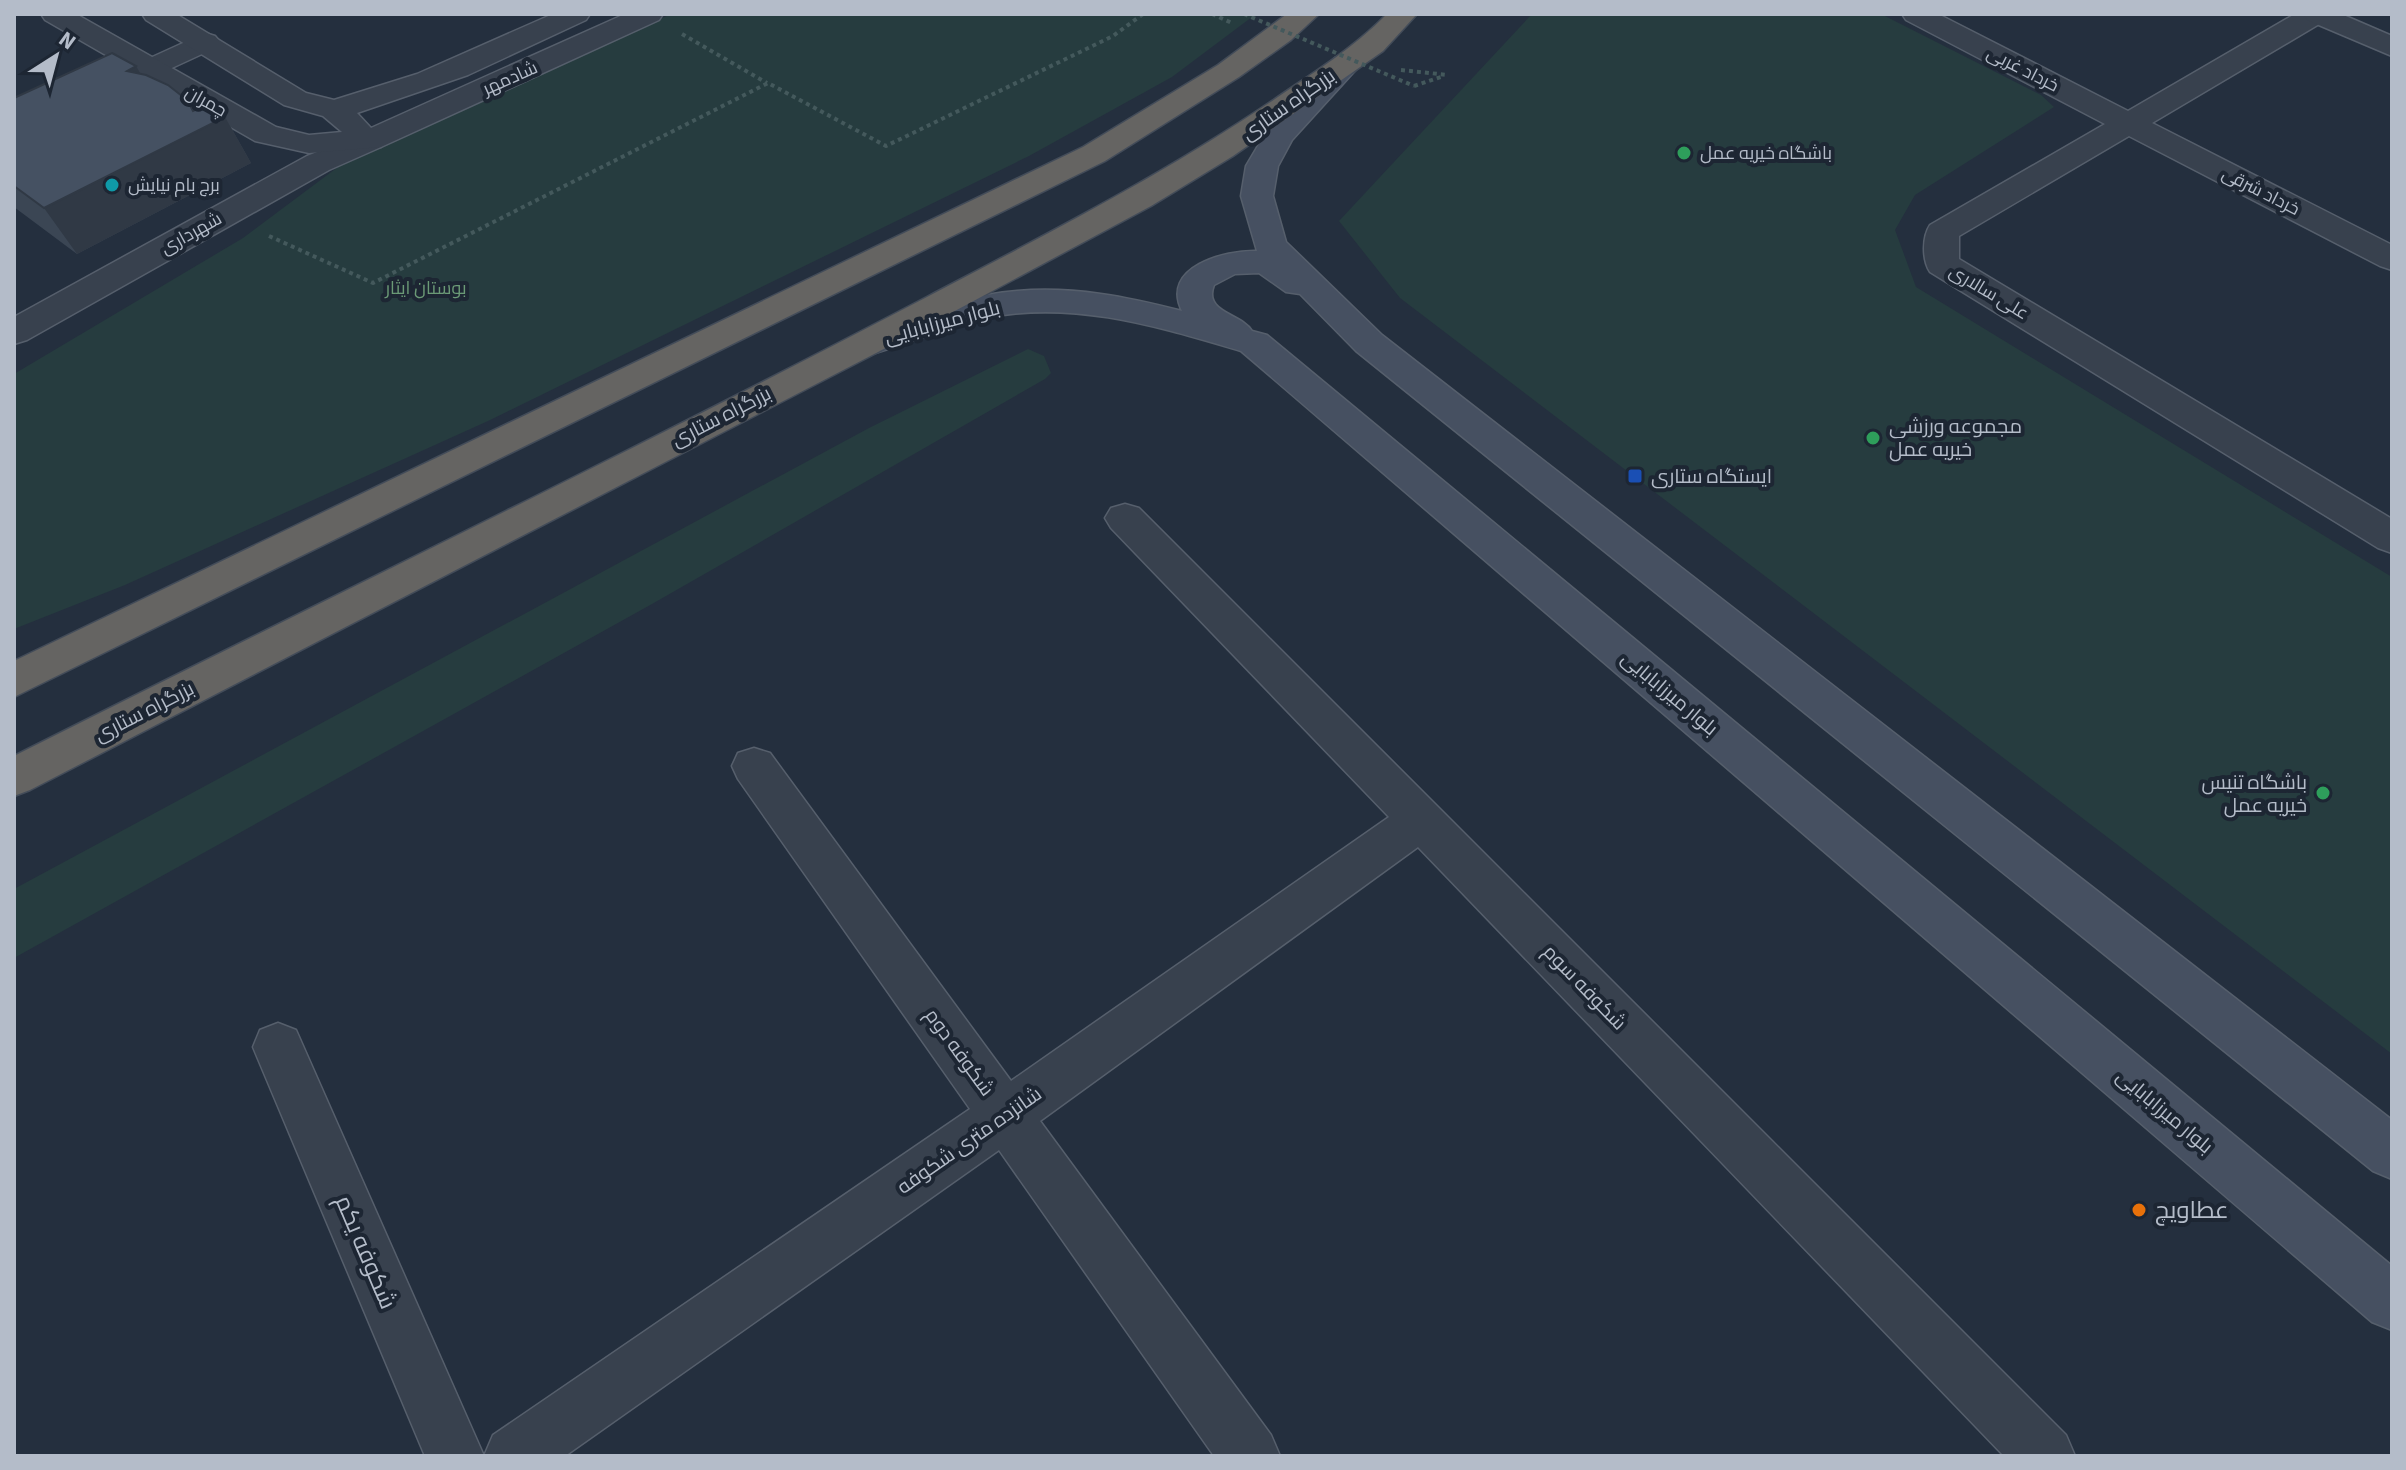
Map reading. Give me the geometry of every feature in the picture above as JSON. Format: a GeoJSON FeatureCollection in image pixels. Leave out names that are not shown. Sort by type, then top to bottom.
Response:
{"type":"FeatureCollection","features":[{"type":"Feature","properties":{"kind":"highway"},"geometry":{"type":"LineString","coordinates":[[14,680],[1094,154],[1199,91],[1274,40],[1305,14]]}},
{"type":"Feature","properties":{"kind":"highway","name":"بزرگراه ستاری"},"geometry":{"type":"LineString","coordinates":[[14,777],[865,344],[1139,199],[1222,149],[1346,64],[1373,45],[1403,14]]}},
{"type":"Feature","properties":{"kind":"main road"},"geometry":{"type":"LineString","coordinates":[[1346,64],[1279,136],[1262,166],[1257,196],[1270,245],[1369,343]]}},
{"type":"Feature","properties":{"kind":"main road"},"geometry":{"type":"LineString","coordinates":[[1254,343],[1199,311],[1194,299],[1196,288],[1213,269],[1244,262],[1277,267],[2392,1153]]}},
{"type":"Feature","properties":{"kind":"main road","name":"بلوار میرزابابایی"},"geometry":{"type":"LineString","coordinates":[[865,344],[982,308],[1030,302],[1084,301],[1130,307],[1254,343],[2392,1302]]}},
{"type":"Feature","properties":{"kind":"street","name":"چمران"},"geometry":{"type":"LineString","coordinates":[[55,14],[266,134],[309,144],[370,140]]}},
{"type":"Feature","properties":{"kind":"street"},"geometry":{"type":"LineString","coordinates":[[156,14],[295,99],[334,109],[370,140]]}},
{"type":"Feature","properties":{"kind":"street","name":"شادمهر"},"geometry":{"type":"LineString","coordinates":[[334,109],[383,98],[424,82],[576,14]]}},
{"type":"Feature","properties":{"kind":"street","name":"شادمهر"},"geometry":{"type":"LineString","coordinates":[[370,140],[648,14]]}},
{"type":"Feature","properties":{"kind":"street","name":"خرداد غربی"},"geometry":{"type":"LineString","coordinates":[[1916,14],[2130,124]]}},
{"type":"Feature","properties":{"kind":"street"},"geometry":{"type":"LineString","coordinates":[[2316,14],[2392,47]]}},
{"type":"Feature","properties":{"kind":"street","name":"علی سالاری"},"geometry":{"type":"LineString","coordinates":[[2316,14],[1942,232],[1942,264],[2392,538]]}},
{"type":"Feature","properties":{"kind":"street"},"geometry":{"type":"LineString","coordinates":[[14,132],[205,42]]}},
{"type":"Feature","properties":{"kind":"street","name":"خرداد شرقی"},"geometry":{"type":"LineString","coordinates":[[2130,124],[2392,259]]}},
{"type":"Feature","properties":{"kind":"street","name":"شهرداری"},"geometry":{"type":"LineString","coordinates":[[14,332],[318,163],[370,140]]}},
{"type":"Feature","properties":{"kind":"street","name":"شکوفه سوم"},"geometry":{"type":"LineString","coordinates":[[1125,518],[2045,1456]]}},
{"type":"Feature","properties":{"kind":"street","name":"شکوفه دوم"},"geometry":{"type":"LineString","coordinates":[[754,766],[1250,1456]]}},
{"type":"Feature","properties":{"kind":"street","name":"شانزده متری شکوفه"},"geometry":{"type":"LineString","coordinates":[[514,1456],[1005,1115],[1421,820]]}},
{"type":"Feature","properties":{"kind":"street","name":"شکوفه یکم"},"geometry":{"type":"LineString","coordinates":[[278,1047],[455,1456]]}},
{"type":"Feature","properties":{"kind":"path"},"geometry":{"type":"LineString","coordinates":[[648,14],[886,146],[1113,36],[1143,14]]}},
{"type":"Feature","properties":{"kind":"path"},"geometry":{"type":"LineString","coordinates":[[1212,14],[1219,17],[1220,14]]}},
{"type":"Feature","properties":{"kind":"path"},"geometry":{"type":"LineString","coordinates":[[1244,14],[1414,86],[1448,75]]}},
{"type":"Feature","properties":{"kind":"path"},"geometry":{"type":"LineString","coordinates":[[223,216],[373,283],[768,83]]}},
{"type":"Feature","properties":{"kind":"green space","name":"بوستان ایثار"},"geometry":{"type":"Polygon","coordinates":[[[671,14],[1256,14],[1172,77],[1029,156],[488,421],[125,585],[14,629],[14,374],[243,238],[338,167],[671,14]]]}},
{"type":"Feature","properties":{"kind":"green space","name":"مجموعه ورزشی خیریه عمل"},"geometry":{"type":"Polygon","coordinates":[[[1532,14],[1881,14],[2041,95],[2054,107],[1915,195],[1895,230],[1916,287],[2392,577],[2392,1054],[1400,298],[1339,221],[1532,14]]]}},
{"type":"Feature","properties":{"kind":"green space"},"geometry":{"type":"Polygon","coordinates":[[[1028,349],[1044,356],[1051,373],[1045,379],[652,604],[14,958],[14,889],[869,428],[1028,349]]]}},
{"type":"Feature","properties":{"kind":"building"},"geometry":{"type":"Polygon","coordinates":[[[112,53],[136,66],[127,71],[168,85],[187,100],[193,111],[204,106],[225,117],[44,208],[14,186],[14,98],[112,53]]]}},
{"type":"Feature","properties":{"kind":"place","name":"باشگاه خیریه عمل"},"geometry":{"type":"Point","coordinates":[1684,153]}},
{"type":"Feature","properties":{"kind":"place","name":"برج بام نیایش"},"geometry":{"type":"Point","coordinates":[112,185]}},
{"type":"Feature","properties":{"kind":"place","name":"مجموعه ورزشی خیریه عمل"},"geometry":{"type":"Point","coordinates":[1873,438]}},
{"type":"Feature","properties":{"kind":"place","name":"ایستگاه ستاری"},"geometry":{"type":"Point","coordinates":[1635,476]}},
{"type":"Feature","properties":{"kind":"place","name":"باشگاه تنیس خیریه عمل"},"geometry":{"type":"Point","coordinates":[2323,793]}},
{"type":"Feature","properties":{"kind":"place","name":"عطاویچ"},"geometry":{"type":"Point","coordinates":[2139,1210]}}]}
